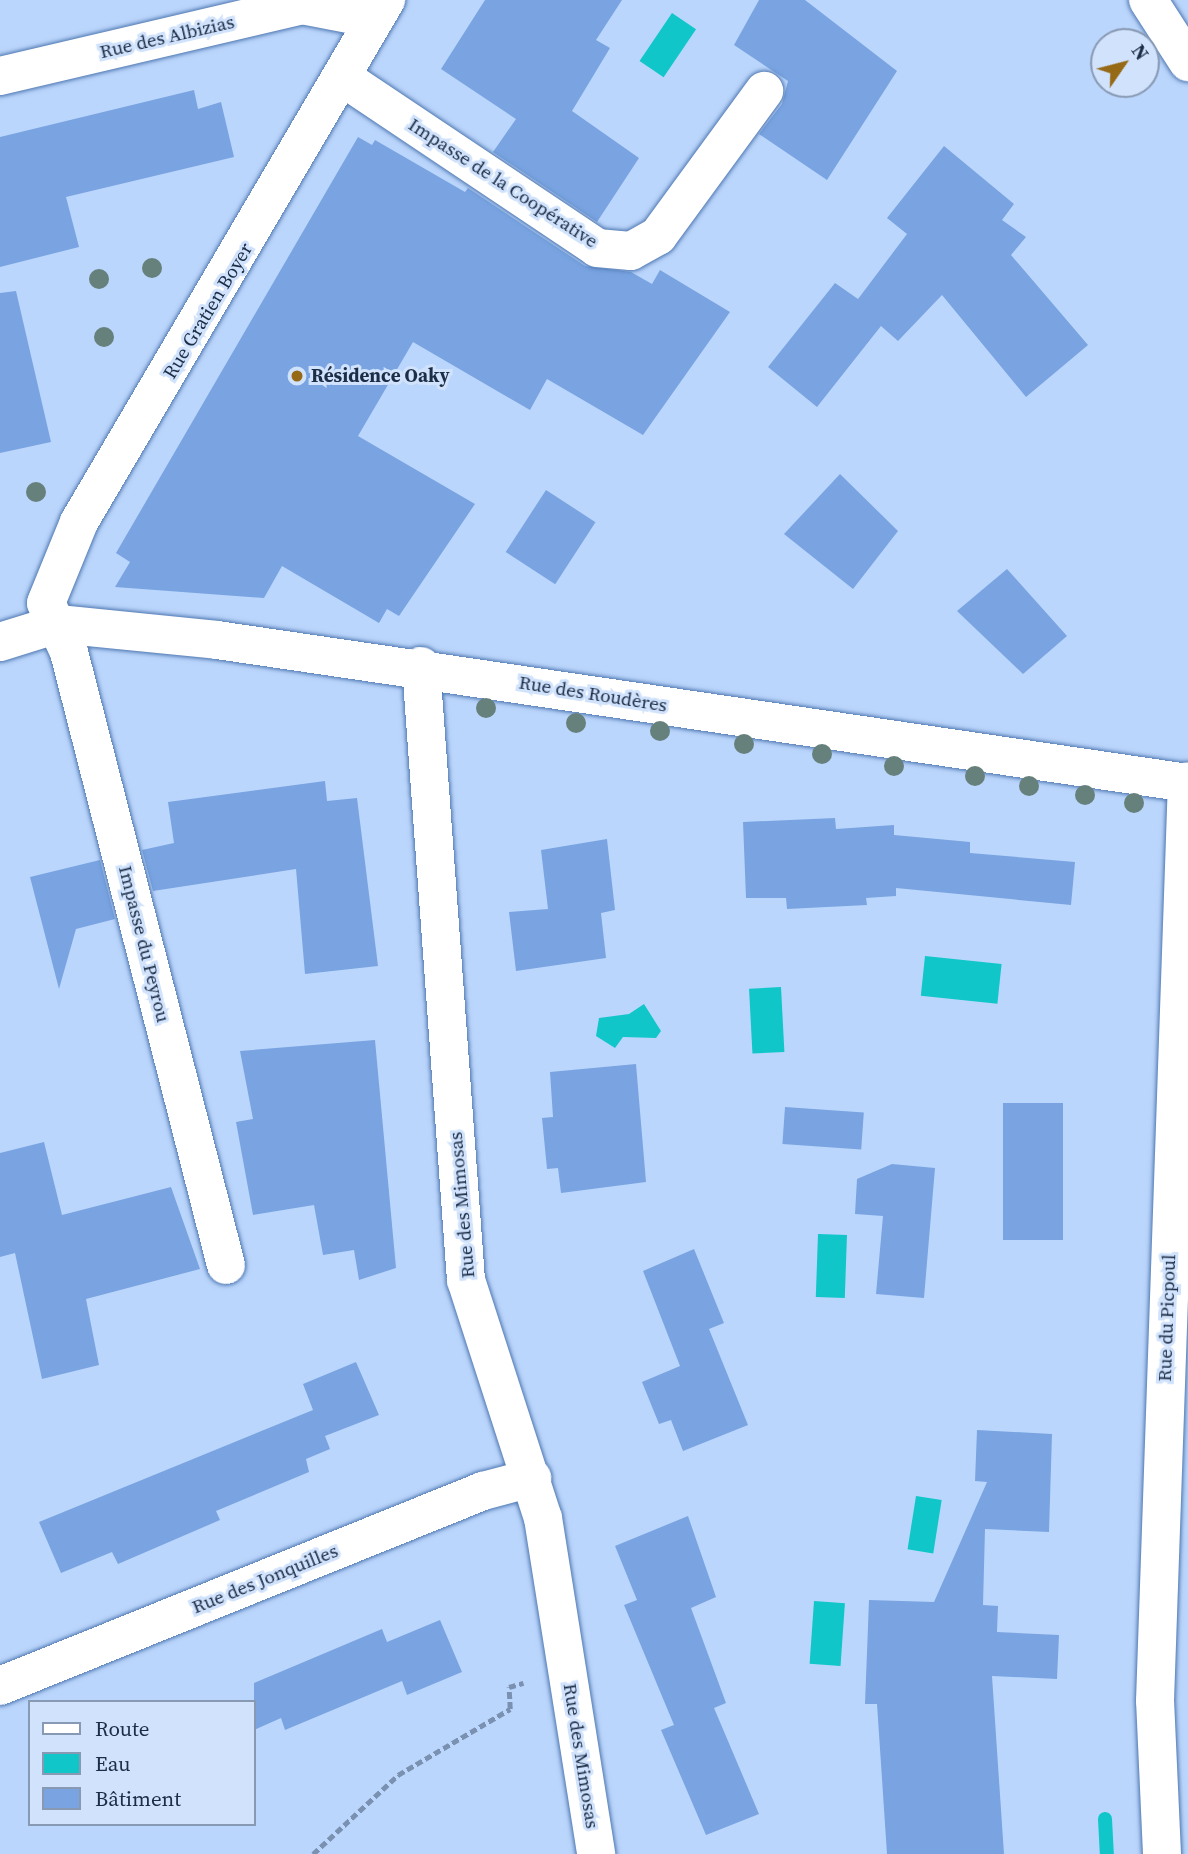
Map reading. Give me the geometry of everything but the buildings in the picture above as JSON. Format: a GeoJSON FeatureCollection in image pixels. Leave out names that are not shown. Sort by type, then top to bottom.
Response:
{"type":"FeatureCollection","features":[{"type":"Feature","properties":{"kind":"street"},"geometry":{"type":"LineString","coordinates":[[1148,0],[1188,62]]}},
{"type":"Feature","properties":{"kind":"street","name":"Rue des Albizias"},"geometry":{"type":"LineString","coordinates":[[0,76],[302,5],[380,10]]}},
{"type":"Feature","properties":{"kind":"street","name":"Rue Gratien Boyer"},"geometry":{"type":"LineString","coordinates":[[58,624],[46,603],[79,522],[345,79],[380,10]]}},
{"type":"Feature","properties":{"kind":"street","name":"Impasse de la Coopérative"},"geometry":{"type":"LineString","coordinates":[[345,79],[597,248],[631,251],[658,236],[764,91]]}},
{"type":"Feature","properties":{"kind":"street","name":"Rue des Roudères"},"geometry":{"type":"LineString","coordinates":[[0,642],[58,624],[421,666],[1187,782]]}},
{"type":"Feature","properties":{"kind":"street","name":"Impasse du Peyrou"},"geometry":{"type":"LineString","coordinates":[[58,624],[226,1265]]}},
{"type":"Feature","properties":{"kind":"street","name":"Rue des Mimosas"},"geometry":{"type":"LineString","coordinates":[[421,666],[466,1280],[532,1478],[567,1670],[596,1854]]}},
{"type":"Feature","properties":{"kind":"street","name":"Rue du Picpoul"},"geometry":{"type":"LineString","coordinates":[[1162,1854],[1155,1701],[1179,1213],[1187,782]]}},
{"type":"Feature","properties":{"kind":"street","name":"Rue des Jonquilles"},"geometry":{"type":"LineString","coordinates":[[0,1686],[483,1491],[532,1478]]}},
{"type":"Feature","properties":{"kind":"path"},"geometry":{"type":"LineString","coordinates":[[313,1854],[398,1775],[510,1709],[509,1686],[567,1670]]}},
{"type":"Feature","properties":{"kind":"water"},"geometry":{"type":"Polygon","coordinates":[[[672,13],[696,29],[664,77],[640,61],[672,13]]]}},
{"type":"Feature","properties":{"kind":"water"},"geometry":{"type":"Polygon","coordinates":[[[925,956],[1002,964],[997,1004],[921,996],[925,956]]]}},
{"type":"Feature","properties":{"kind":"water"},"geometry":{"type":"Polygon","coordinates":[[[781,987],[784,1052],[752,1054],[749,989],[781,987]]]}},
{"type":"Feature","properties":{"kind":"water"},"geometry":{"type":"Polygon","coordinates":[[[644,1004],[661,1031],[656,1038],[623,1037],[615,1048],[596,1036],[599,1018],[629,1014],[644,1004]]]}},
{"type":"Feature","properties":{"kind":"water"},"geometry":{"type":"Polygon","coordinates":[[[818,1234],[847,1235],[845,1298],[816,1297],[818,1234]]]}},
{"type":"Feature","properties":{"kind":"water"},"geometry":{"type":"Polygon","coordinates":[[[916,1496],[942,1500],[933,1553],[908,1549],[916,1496]]]}},
{"type":"Feature","properties":{"kind":"water"},"geometry":{"type":"Polygon","coordinates":[[[814,1601],[845,1603],[841,1666],[810,1664],[814,1601]]]}},
{"type":"Feature","properties":{"kind":"waterway"},"geometry":{"type":"LineString","coordinates":[[1105,1819],[1107,1854]]}},
{"type":"Feature","properties":{"kind":"place","name":"Résidence Oaky"},"geometry":{"type":"Point","coordinates":[297,376]}}]}
